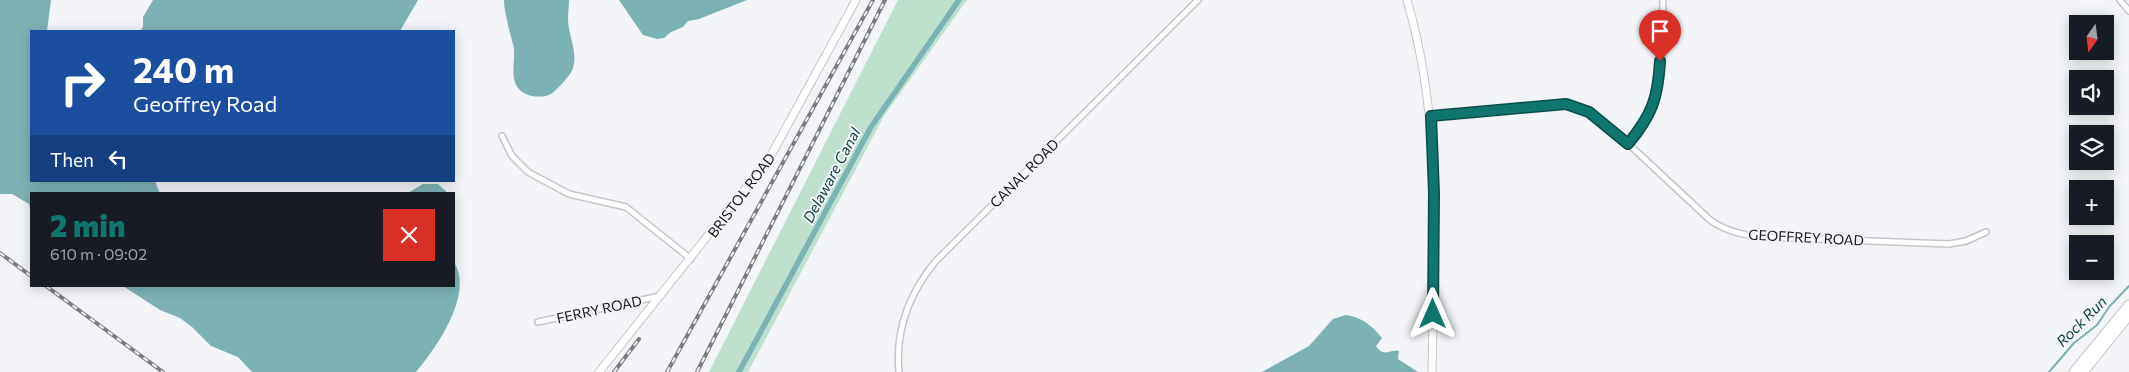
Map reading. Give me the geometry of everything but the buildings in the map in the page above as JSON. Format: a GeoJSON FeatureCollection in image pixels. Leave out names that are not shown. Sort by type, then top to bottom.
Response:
{"type":"FeatureCollection","features":[{"type":"Feature","properties":{"kind":"highway"},"geometry":{"type":"LineString","coordinates":[[2074,372],[2129,305]]}},
{"type":"Feature","properties":{"kind":"highway"},"geometry":{"type":"LineString","coordinates":[[2083,372],[2129,316]]}},
{"type":"Feature","properties":{"kind":"main road","name":"BRISTOL ROAD"},"geometry":{"type":"LineString","coordinates":[[599,372],[769,159],[856,0]]}},
{"type":"Feature","properties":{"kind":"main road"},"geometry":{"type":"LineString","coordinates":[[1407,0],[1423,60],[1431,116],[1434,241],[1432,372]]}},
{"type":"Feature","properties":{"kind":"street","name":"CANAL ROAD"},"geometry":{"type":"LineString","coordinates":[[899,372],[899,346],[904,316],[919,283],[935,262],[1198,0]]}},
{"type":"Feature","properties":{"kind":"street"},"geometry":{"type":"LineString","coordinates":[[1628,144],[1649,117],[1656,98],[1663,0]]}},
{"type":"Feature","properties":{"kind":"street"},"geometry":{"type":"LineString","coordinates":[[2120,0],[2129,11]]}},
{"type":"Feature","properties":{"kind":"street","name":"GEOFFREY ROAD"},"geometry":{"type":"LineString","coordinates":[[1431,116],[1566,104],[1589,112],[1628,144],[1710,220],[1718,226],[1737,233],[1764,236],[1949,244],[1966,241],[1986,232]]}},
{"type":"Feature","properties":{"kind":"street"},"geometry":{"type":"LineString","coordinates":[[502,136],[512,156],[528,172],[569,194],[626,207],[691,259]]}},
{"type":"Feature","properties":{"kind":"street","name":"FERRY ROAD"},"geometry":{"type":"LineString","coordinates":[[538,322],[661,296]]}},
{"type":"Feature","properties":{"kind":"green space"},"geometry":{"type":"Polygon","coordinates":[[[898,0],[967,0],[884,116],[748,372],[709,372],[898,0]]]}},
{"type":"Feature","properties":{"kind":"water"},"geometry":{"type":"Polygon","coordinates":[[[0,0],[51,0],[47,30],[30,30],[30,182],[155,182],[159,192],[30,192],[30,207],[29,204],[12,194],[0,194],[0,0]]]}},
{"type":"Feature","properties":{"kind":"water"},"geometry":{"type":"Polygon","coordinates":[[[153,0],[418,0],[401,30],[141,30],[143,27],[143,17],[153,0]]]}},
{"type":"Feature","properties":{"kind":"water"},"geometry":{"type":"Polygon","coordinates":[[[504,0],[569,0],[568,25],[574,50],[573,68],[564,82],[549,95],[532,96],[523,92],[515,81],[514,51],[504,0]]]}},
{"type":"Feature","properties":{"kind":"water"},"geometry":{"type":"Polygon","coordinates":[[[619,0],[747,0],[699,19],[688,21],[683,27],[671,32],[664,38],[657,39],[643,35],[619,0]]]}},
{"type":"Feature","properties":{"kind":"water"},"geometry":{"type":"Polygon","coordinates":[[[423,184],[438,184],[447,192],[409,192],[423,184]]]}},
{"type":"Feature","properties":{"kind":"water"},"geometry":{"type":"Polygon","coordinates":[[[455,265],[459,275],[456,304],[450,320],[434,349],[416,372],[252,372],[238,357],[211,346],[180,318],[160,310],[125,287],[455,287],[455,265]]]}},
{"type":"Feature","properties":{"kind":"water"},"geometry":{"type":"Polygon","coordinates":[[[1346,315],[1362,320],[1375,330],[1382,338],[1376,346],[1379,350],[1382,352],[1399,351],[1398,359],[1418,372],[1262,372],[1309,346],[1333,319],[1346,315]]]}},
{"type":"Feature","properties":{"kind":"waterway","name":"Delaware Canal"},"geometry":{"type":"LineString","coordinates":[[739,372],[871,127],[959,0]]}},
{"type":"Feature","properties":{"kind":"waterway","name":"Rock Run"},"geometry":{"type":"LineString","coordinates":[[2049,372],[2074,343],[2097,325],[2109,307],[2129,286]]}},
{"type":"Feature","properties":{"kind":"railway"},"geometry":{"type":"LineString","coordinates":[[667,372],[873,0]]}},
{"type":"Feature","properties":{"kind":"railway"},"geometry":{"type":"LineString","coordinates":[[697,372],[885,0]]}},
{"type":"Feature","properties":{"kind":"railway"},"geometry":{"type":"LineString","coordinates":[[0,253],[30,275]]}},
{"type":"Feature","properties":{"kind":"railway"},"geometry":{"type":"LineString","coordinates":[[47,287],[163,372]]}},
{"type":"Feature","properties":{"kind":"railway"},"geometry":{"type":"LineString","coordinates":[[614,372],[639,339]]}},
{"type":"Feature","properties":{"kind":"route"},"geometry":{"type":"LineString","coordinates":[[1433,314],[1434,193],[1431,116],[1566,104],[1581,108],[1596,116],[1628,144],[1644,125],[1653,108],[1658,86],[1660,61]]}}]}
